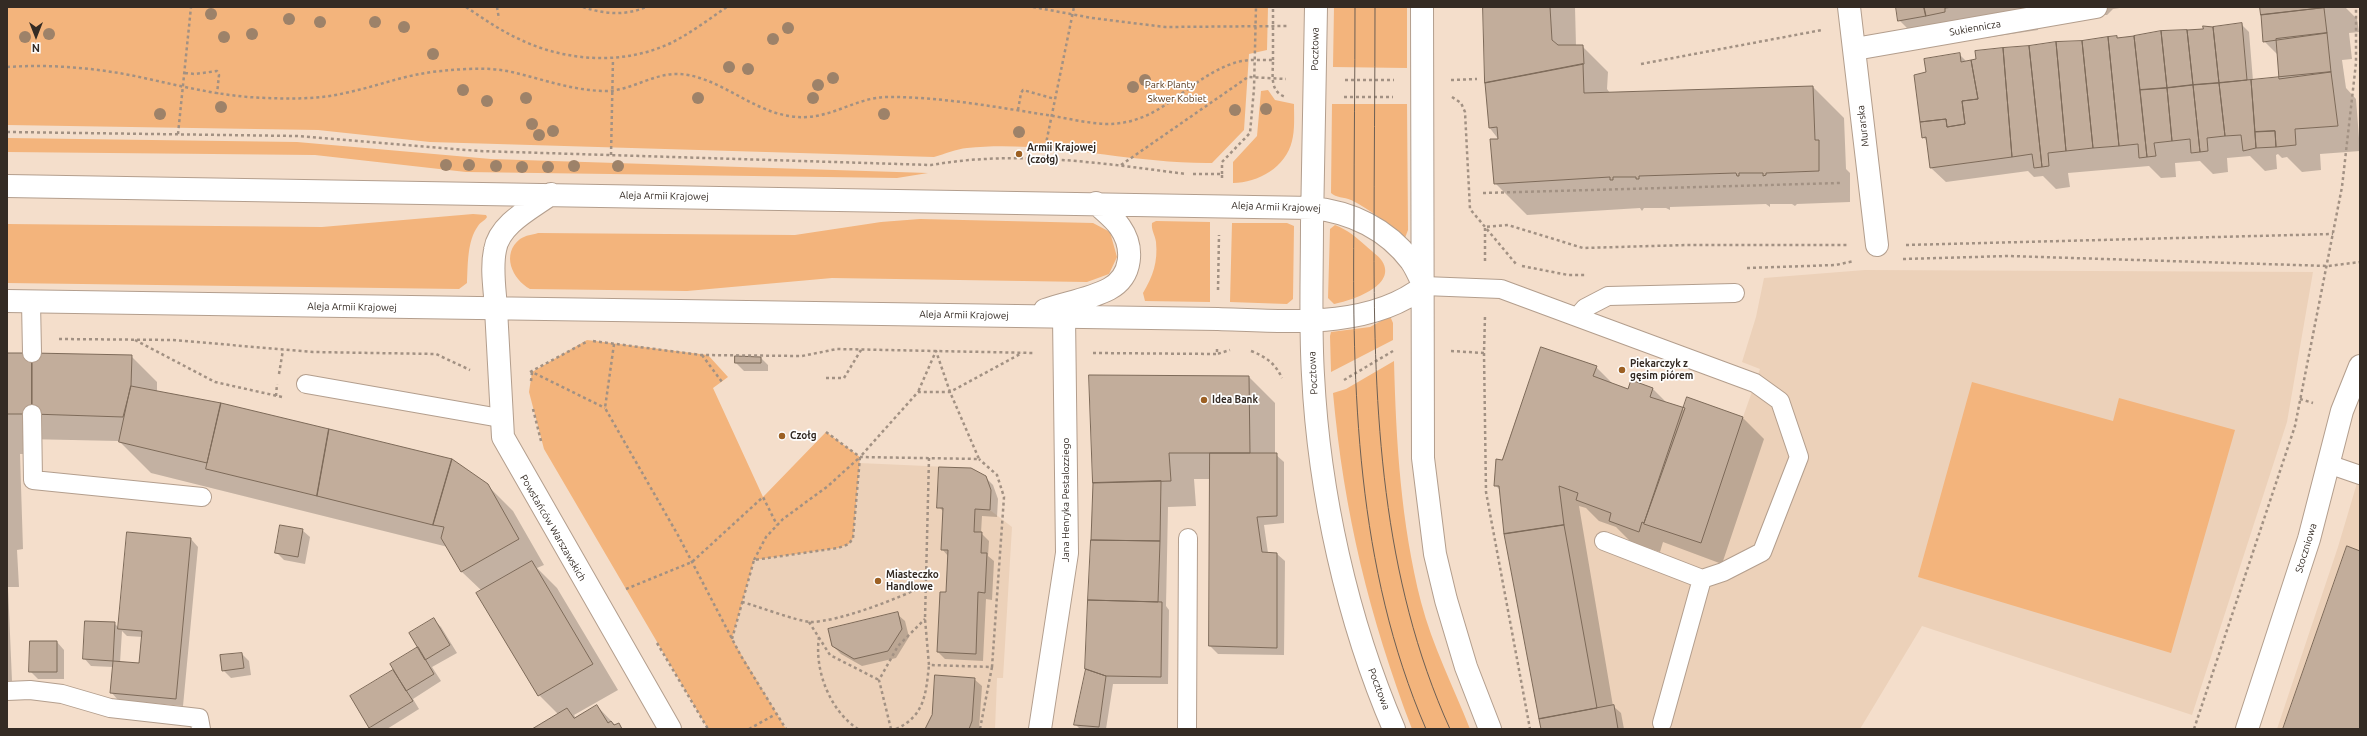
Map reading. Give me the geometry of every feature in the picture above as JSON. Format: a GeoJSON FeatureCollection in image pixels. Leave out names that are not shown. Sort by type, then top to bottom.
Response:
{"type":"FeatureCollection","features":[{"type":"Feature","properties":{"kind":"street","name":"Pocztowa"},"geometry":{"type":"LineString","coordinates":[[1316,7],[1311,322],[1313,377],[1327,494],[1344,577],[1363,647],[1394,729]]}},
{"type":"Feature","properties":{"kind":"street"},"geometry":{"type":"LineString","coordinates":[[1422,7],[1424,286],[1421,384],[1423,458],[1435,554],[1446,600],[1466,667],[1490,729]]}},
{"type":"Feature","properties":{"kind":"street","name":"Sukiennicza"},"geometry":{"type":"LineString","coordinates":[[1854,49],[2096,7]]}},
{"type":"Feature","properties":{"kind":"street","name":"Murarska"},"geometry":{"type":"LineString","coordinates":[[1850,16],[1877,245]]}},
{"type":"Feature","properties":{"kind":"street","name":"Aleja Armii Krajowej"},"geometry":{"type":"LineString","coordinates":[[7,186],[1096,203],[1313,208],[1354,216],[1374,228],[1396,245],[1412,262],[1424,286],[1411,297],[1374,310],[1311,322],[1064,316],[7,301]]}},
{"type":"Feature","properties":{"kind":"street","name":"Powstańców Warszawskich"},"geometry":{"type":"LineString","coordinates":[[550,194],[514,220],[499,238],[494,259],[502,437],[670,729]]}},
{"type":"Feature","properties":{"kind":"street"},"geometry":{"type":"LineString","coordinates":[[1028,316],[1110,288],[1126,271],[1130,257],[1126,236],[1120,226],[1096,203]]}},
{"type":"Feature","properties":{"kind":"street","name":"Jana Henryka Pestalozziego"},"geometry":{"type":"LineString","coordinates":[[1040,729],[1067,553],[1064,316]]}},
{"type":"Feature","properties":{"kind":"street","name":"Stoczniowa"},"geometry":{"type":"LineString","coordinates":[[2247,729],[2310,539],[2342,411],[2360,366]]}},
{"type":"Feature","properties":{"kind":"lane"},"geometry":{"type":"LineString","coordinates":[[1424,286],[1501,289],[1578,316],[1755,383],[1780,401],[1799,457],[1762,552],[1723,572],[1702,579],[1604,541]]}},
{"type":"Feature","properties":{"kind":"lane"},"geometry":{"type":"LineString","coordinates":[[1578,316],[1585,308],[1608,296],[1735,293]]}},
{"type":"Feature","properties":{"kind":"lane"},"geometry":{"type":"LineString","coordinates":[[31,302],[32,346]]}},
{"type":"Feature","properties":{"kind":"lane"},"geometry":{"type":"LineString","coordinates":[[306,384],[500,418]]}},
{"type":"Feature","properties":{"kind":"lane"},"geometry":{"type":"LineString","coordinates":[[32,414],[33,480],[202,497]]}},
{"type":"Feature","properties":{"kind":"lane"},"geometry":{"type":"LineString","coordinates":[[2328,464],[2360,475]]}},
{"type":"Feature","properties":{"kind":"lane"},"geometry":{"type":"LineString","coordinates":[[1188,538],[1188,729]]}},
{"type":"Feature","properties":{"kind":"lane"},"geometry":{"type":"LineString","coordinates":[[1662,723],[1702,579]]}},
{"type":"Feature","properties":{"kind":"lane"},"geometry":{"type":"LineString","coordinates":[[7,691],[30,690],[62,694],[110,708],[199,718],[201,729]]}},
{"type":"Feature","properties":{"kind":"path"},"geometry":{"type":"LineString","coordinates":[[178,134],[191,7]]}},
{"type":"Feature","properties":{"kind":"path"},"geometry":{"type":"LineString","coordinates":[[466,7],[508,34],[537,46],[584,57],[613,59],[637,55],[671,42],[727,7]]}},
{"type":"Feature","properties":{"kind":"path"},"geometry":{"type":"LineString","coordinates":[[498,7],[499,19]]}},
{"type":"Feature","properties":{"kind":"path"},"geometry":{"type":"LineString","coordinates":[[583,7],[605,13],[630,12],[646,7]]}},
{"type":"Feature","properties":{"kind":"path"},"geometry":{"type":"LineString","coordinates":[[1033,7],[1166,27],[1288,26],[1288,34]]}},
{"type":"Feature","properties":{"kind":"path"},"geometry":{"type":"LineString","coordinates":[[1043,158],[1074,7]]}},
{"type":"Feature","properties":{"kind":"path"},"geometry":{"type":"LineString","coordinates":[[1222,174],[1222,162],[1250,133],[1255,60],[1256,7]]}},
{"type":"Feature","properties":{"kind":"path"},"geometry":{"type":"LineString","coordinates":[[1273,7],[1274,87],[1280,95],[1289,98],[1314,89]]}},
{"type":"Feature","properties":{"kind":"path"},"geometry":{"type":"LineString","coordinates":[[2194,729],[2295,426],[2328,266],[2342,187],[2356,63],[2356,7]]}},
{"type":"Feature","properties":{"kind":"path"},"geometry":{"type":"LineString","coordinates":[[1641,64],[1850,16]]}},
{"type":"Feature","properties":{"kind":"path"},"geometry":{"type":"LineString","coordinates":[[611,155],[613,59]]}},
{"type":"Feature","properties":{"kind":"path"},"geometry":{"type":"LineString","coordinates":[[7,67],[53,66],[90,68],[217,94],[264,98],[318,97],[348,93],[409,75],[477,69],[508,71],[567,88],[612,91],[631,87],[662,75],[678,74],[702,79],[768,110],[791,117],[822,116],[880,97],[903,97],[1018,110],[1107,124],[1134,120],[1160,110],[1222,68],[1237,62],[1273,60]]}},
{"type":"Feature","properties":{"kind":"path"},"geometry":{"type":"LineString","coordinates":[[185,73],[217,71],[219,75],[217,94]]}},
{"type":"Feature","properties":{"kind":"path"},"geometry":{"type":"LineString","coordinates":[[1288,71],[1288,79]]}},
{"type":"Feature","properties":{"kind":"path"},"geometry":{"type":"LineString","coordinates":[[1120,165],[1248,77],[1288,79],[1314,89],[1355,96],[1451,97],[1461,103],[1465,112],[1470,209],[1516,264],[1568,275],[1592,274]]}},
{"type":"Feature","properties":{"kind":"path"},"geometry":{"type":"LineString","coordinates":[[1018,110],[1021,93],[1023,90],[1055,99]]}},
{"type":"Feature","properties":{"kind":"path"},"geometry":{"type":"LineString","coordinates":[[1483,193],[1870,182]]}},
{"type":"Feature","properties":{"kind":"path"},"geometry":{"type":"LineString","coordinates":[[1899,259],[2009,256],[2328,266],[2360,262]]}},
{"type":"Feature","properties":{"kind":"path"},"geometry":{"type":"LineString","coordinates":[[1742,269],[1836,265],[1860,260]]}},
{"type":"Feature","properties":{"kind":"path"},"geometry":{"type":"LineString","coordinates":[[135,340],[215,382],[288,399]]}},
{"type":"Feature","properties":{"kind":"path"},"geometry":{"type":"LineString","coordinates":[[32,346],[135,340],[173,340],[313,352],[436,354],[478,374],[532,372],[587,340],[701,355],[802,356],[837,349],[1217,354]]}},
{"type":"Feature","properties":{"kind":"path"},"geometry":{"type":"LineString","coordinates":[[605,408],[614,344]]}},
{"type":"Feature","properties":{"kind":"path"},"geometry":{"type":"LineString","coordinates":[[826,378],[844,378],[862,350]]}},
{"type":"Feature","properties":{"kind":"path"},"geometry":{"type":"LineString","coordinates":[[732,639],[754,560],[766,537],[777,525],[828,486],[860,457],[918,392],[936,351]]}},
{"type":"Feature","properties":{"kind":"path"},"geometry":{"type":"LineString","coordinates":[[936,351],[950,392],[979,459],[997,475],[1004,497],[992,667],[980,729]]}},
{"type":"Feature","properties":{"kind":"path"},"geometry":{"type":"LineString","coordinates":[[918,392],[950,392],[1023,352]]}},
{"type":"Feature","properties":{"kind":"path"},"geometry":{"type":"LineString","coordinates":[[1484,352],[1486,492],[1530,729]]}},
{"type":"Feature","properties":{"kind":"path"},"geometry":{"type":"LineString","coordinates":[[701,355],[722,382]]}},
{"type":"Feature","properties":{"kind":"path"},"geometry":{"type":"LineString","coordinates":[[530,386],[532,372]]}},
{"type":"Feature","properties":{"kind":"path"},"geometry":{"type":"LineString","coordinates":[[532,372],[605,408],[692,562],[732,639],[786,729]]}},
{"type":"Feature","properties":{"kind":"path"},"geometry":{"type":"LineString","coordinates":[[532,406],[541,442]]}},
{"type":"Feature","properties":{"kind":"path"},"geometry":{"type":"LineString","coordinates":[[826,432],[860,457],[979,459]]}},
{"type":"Feature","properties":{"kind":"path"},"geometry":{"type":"LineString","coordinates":[[754,560],[838,548],[849,544],[853,538],[860,457]]}},
{"type":"Feature","properties":{"kind":"path"},"geometry":{"type":"LineString","coordinates":[[896,729],[912,718],[920,709],[926,697],[929,665],[925,619],[929,458]]}},
{"type":"Feature","properties":{"kind":"path"},"geometry":{"type":"LineString","coordinates":[[626,589],[692,562],[763,497],[777,525]]}},
{"type":"Feature","properties":{"kind":"path"},"geometry":{"type":"LineString","coordinates":[[622,583],[630,596]]}},
{"type":"Feature","properties":{"kind":"path"},"geometry":{"type":"LineString","coordinates":[[742,602],[809,622],[831,618],[897,599],[926,585]]}},
{"type":"Feature","properties":{"kind":"path"},"geometry":{"type":"LineString","coordinates":[[891,729],[879,680],[898,646],[925,619]]}},
{"type":"Feature","properties":{"kind":"path"},"geometry":{"type":"LineString","coordinates":[[809,622],[830,654],[879,680]]}},
{"type":"Feature","properties":{"kind":"path"},"geometry":{"type":"LineString","coordinates":[[653,636],[708,729]]}},
{"type":"Feature","properties":{"kind":"path"},"geometry":{"type":"LineString","coordinates":[[819,637],[817,652],[819,672],[838,709],[848,722],[858,729]]}},
{"type":"Feature","properties":{"kind":"path"},"geometry":{"type":"LineString","coordinates":[[929,665],[992,667]]}},
{"type":"Feature","properties":{"kind":"path"},"geometry":{"type":"LineString","coordinates":[[749,729],[776,714]]}},
{"type":"Feature","properties":{"kind":"shaded area"},"geometry":{"type":"Polygon","coordinates":[[[1865,270],[2313,272],[2287,422],[2192,715],[1922,626],[1860,729],[1541,729],[1504,534],[1499,486],[1494,486],[1496,459],[1502,460],[1541,347],[1597,366],[1594,376],[1628,389],[1631,380],[1653,388],[1650,397],[1684,408],[1687,397],[1743,417],[1760,369],[1742,362],[1756,317],[1764,278],[1865,270]]]}},
{"type":"Feature","properties":{"kind":"shaded area","name":"Miasteczko Handlowe"},"geometry":{"type":"Polygon","coordinates":[[[859,463],[971,468],[990,510],[1012,527],[1003,678],[997,678],[995,729],[786,729],[732,639],[754,560],[838,548],[849,544],[859,463]]]}},
{"type":"Feature","properties":{"kind":"shaded area"},"geometry":{"type":"Polygon","coordinates":[[[2360,473],[2360,729],[2277,729],[2338,547],[2360,473]]]}},
{"type":"Feature","properties":{"kind":"green space","name":"Park Planty"},"geometry":{"type":"Polygon","coordinates":[[[7,7],[1268,7],[1267,50],[1249,54],[1244,130],[1212,163],[1151,160],[1059,149],[998,146],[955,150],[934,157],[430,142],[318,130],[7,125],[7,7]]]}},
{"type":"Feature","properties":{"kind":"green space"},"geometry":{"type":"Polygon","coordinates":[[[1334,7],[1407,7],[1407,68],[1333,67],[1334,7]]]}},
{"type":"Feature","properties":{"kind":"green space"},"geometry":{"type":"Polygon","coordinates":[[[1268,90],[1275,100],[1294,104],[1294,132],[1289,150],[1284,159],[1270,172],[1252,180],[1233,183],[1233,162],[1257,136],[1261,91],[1268,90]]]}},
{"type":"Feature","properties":{"kind":"green space"},"geometry":{"type":"Polygon","coordinates":[[[1332,104],[1407,104],[1408,230],[1405,238],[1402,238],[1372,212],[1351,200],[1335,196],[1331,193],[1332,104]]]}},
{"type":"Feature","properties":{"kind":"green space"},"geometry":{"type":"Polygon","coordinates":[[[7,138],[297,142],[491,159],[928,173],[897,178],[466,172],[315,155],[7,152],[7,138]]]}},
{"type":"Feature","properties":{"kind":"green space"},"geometry":{"type":"Polygon","coordinates":[[[473,214],[486,215],[487,217],[474,232],[469,253],[467,283],[459,289],[7,283],[7,224],[322,227],[473,214]]]}},
{"type":"Feature","properties":{"kind":"green space"},"geometry":{"type":"Polygon","coordinates":[[[920,219],[1093,223],[1110,232],[1117,257],[1109,274],[1087,282],[832,278],[687,291],[530,289],[518,279],[514,273],[510,259],[514,245],[520,239],[538,233],[795,235],[881,222],[920,219]]]}},
{"type":"Feature","properties":{"kind":"green space"},"geometry":{"type":"Polygon","coordinates":[[[1156,221],[1210,222],[1210,302],[1145,301],[1143,293],[1150,281],[1156,256],[1156,242],[1152,223],[1156,221]]]}},
{"type":"Feature","properties":{"kind":"green space"},"geometry":{"type":"Polygon","coordinates":[[[1232,223],[1287,223],[1294,226],[1293,299],[1287,304],[1230,302],[1232,223]]]}},
{"type":"Feature","properties":{"kind":"green space"},"geometry":{"type":"Polygon","coordinates":[[[1335,225],[1352,234],[1376,255],[1382,261],[1385,270],[1384,278],[1370,291],[1350,300],[1334,304],[1328,298],[1330,229],[1335,225]]]}},
{"type":"Feature","properties":{"kind":"green space"},"geometry":{"type":"Polygon","coordinates":[[[1390,316],[1393,323],[1393,340],[1331,372],[1331,332],[1370,327],[1390,316]]]}},
{"type":"Feature","properties":{"kind":"green space"},"geometry":{"type":"Polygon","coordinates":[[[587,340],[708,355],[728,377],[713,388],[763,497],[826,432],[860,457],[853,538],[849,544],[838,548],[754,560],[732,639],[786,729],[708,729],[544,449],[529,392],[532,372],[587,340]]]}},
{"type":"Feature","properties":{"kind":"green space"},"geometry":{"type":"Polygon","coordinates":[[[1394,361],[1398,452],[1404,512],[1414,572],[1431,634],[1470,729],[1412,729],[1383,646],[1360,564],[1351,522],[1333,393],[1346,389],[1394,361]]]}},
{"type":"Feature","properties":{"kind":"green space"},"geometry":{"type":"Polygon","coordinates":[[[1972,382],[2113,421],[2119,398],[2235,430],[2171,653],[1918,577],[1972,382]]]}},
{"type":"Feature","properties":{"kind":"building"},"geometry":{"type":"Polygon","coordinates":[[[1483,7],[1550,7],[1552,40],[1558,45],[1583,45],[1584,64],[1485,83],[1483,7]]]}},
{"type":"Feature","properties":{"kind":"building"},"geometry":{"type":"Polygon","coordinates":[[[1896,7],[1924,7],[1926,16],[1898,21],[1896,7]]]}},
{"type":"Feature","properties":{"kind":"building"},"geometry":{"type":"Polygon","coordinates":[[[1924,7],[1953,7],[1945,8],[1945,12],[1926,16],[1924,7]]]}},
{"type":"Feature","properties":{"kind":"building"},"geometry":{"type":"Polygon","coordinates":[[[2260,7],[2329,7],[2261,15],[2260,7]]]}},
{"type":"Feature","properties":{"kind":"building"},"geometry":{"type":"Polygon","coordinates":[[[2324,8],[2327,33],[2263,42],[2261,15],[2324,8]]]}},
{"type":"Feature","properties":{"kind":"building"},"geometry":{"type":"Polygon","coordinates":[[[2242,23],[2247,80],[2219,83],[2213,27],[2242,23]]]}},
{"type":"Feature","properties":{"kind":"building"},"geometry":{"type":"Polygon","coordinates":[[[2203,26],[2213,27],[2219,83],[2193,85],[2187,30],[2203,29],[2203,26]]]}},
{"type":"Feature","properties":{"kind":"building"},"geometry":{"type":"Polygon","coordinates":[[[2187,30],[2193,85],[2167,88],[2161,31],[2187,30]]]}},
{"type":"Feature","properties":{"kind":"building"},"geometry":{"type":"Polygon","coordinates":[[[2161,31],[2167,88],[2140,90],[2134,36],[2161,31]]]}},
{"type":"Feature","properties":{"kind":"building"},"geometry":{"type":"Polygon","coordinates":[[[2327,33],[2331,72],[2279,79],[2276,39],[2327,33]]]}},
{"type":"Feature","properties":{"kind":"building"},"geometry":{"type":"Polygon","coordinates":[[[2117,36],[2117,38],[2134,36],[2147,157],[2139,158],[2138,144],[2119,146],[2108,37],[2117,36]]]}},
{"type":"Feature","properties":{"kind":"building"},"geometry":{"type":"Polygon","coordinates":[[[2108,37],[2119,146],[2093,148],[2082,41],[2108,37]]]}},
{"type":"Feature","properties":{"kind":"building"},"geometry":{"type":"Polygon","coordinates":[[[2082,41],[2093,148],[2066,151],[2056,42],[2082,41]]]}},
{"type":"Feature","properties":{"kind":"building"},"geometry":{"type":"Polygon","coordinates":[[[2056,42],[2066,151],[2048,153],[2049,166],[2042,167],[2029,46],[2056,42]]]}},
{"type":"Feature","properties":{"kind":"building"},"geometry":{"type":"Polygon","coordinates":[[[2029,46],[2042,167],[2034,168],[2032,154],[2012,157],[2003,48],[2029,46]]]}},
{"type":"Feature","properties":{"kind":"building"},"geometry":{"type":"Polygon","coordinates":[[[2003,48],[2012,157],[1930,168],[1926,137],[1922,138],[1920,122],[1946,119],[1947,127],[1965,124],[1962,101],[1978,99],[1971,60],[1976,59],[1975,51],[2003,48]]]}},
{"type":"Feature","properties":{"kind":"building"},"geometry":{"type":"Polygon","coordinates":[[[1960,53],[1961,62],[1971,60],[1978,99],[1962,101],[1965,124],[1947,127],[1946,119],[1920,122],[1914,75],[1926,72],[1924,59],[1960,53]]]}},
{"type":"Feature","properties":{"kind":"building"},"geometry":{"type":"Polygon","coordinates":[[[1583,64],[1584,93],[1813,86],[1815,140],[1819,140],[1819,171],[1766,173],[1766,175],[1763,176],[1763,173],[1739,173],[1739,176],[1737,176],[1736,173],[1639,176],[1639,179],[1636,179],[1636,177],[1613,177],[1613,180],[1610,180],[1610,177],[1494,184],[1490,139],[1498,139],[1497,127],[1489,128],[1485,83],[1583,64]]]}},
{"type":"Feature","properties":{"kind":"building"},"geometry":{"type":"Polygon","coordinates":[[[2331,72],[2338,126],[2295,129],[2296,145],[2276,147],[2275,131],[2255,132],[2251,80],[2331,72]]]}},
{"type":"Feature","properties":{"kind":"building"},"geometry":{"type":"Polygon","coordinates":[[[2251,80],[2256,148],[2243,151],[2241,135],[2225,136],[2219,83],[2251,80]]]}},
{"type":"Feature","properties":{"kind":"building"},"geometry":{"type":"Polygon","coordinates":[[[2219,83],[2225,136],[2207,138],[2208,151],[2200,152],[2193,85],[2219,83]]]}},
{"type":"Feature","properties":{"kind":"building"},"geometry":{"type":"Polygon","coordinates":[[[2193,85],[2200,152],[2191,153],[2190,139],[2172,141],[2167,88],[2193,85]]]}},
{"type":"Feature","properties":{"kind":"building"},"geometry":{"type":"Polygon","coordinates":[[[2167,88],[2172,141],[2154,143],[2156,156],[2147,157],[2140,90],[2167,88]]]}},
{"type":"Feature","properties":{"kind":"building"},"geometry":{"type":"Polygon","coordinates":[[[2275,131],[2276,147],[2256,148],[2255,132],[2275,131]]]}},
{"type":"Feature","properties":{"kind":"building"},"geometry":{"type":"Polygon","coordinates":[[[1541,347],[1597,366],[1593,376],[1628,389],[1631,380],[1653,388],[1650,397],[1685,408],[1644,523],[1642,522],[1639,532],[1609,521],[1611,513],[1576,500],[1578,493],[1559,486],[1564,525],[1504,534],[1499,486],[1494,486],[1496,459],[1502,460],[1541,347]]]}},
{"type":"Feature","properties":{"kind":"building"},"geometry":{"type":"Polygon","coordinates":[[[7,353],[32,353],[32,414],[7,414],[7,353]]]}},
{"type":"Feature","properties":{"kind":"building"},"geometry":{"type":"Polygon","coordinates":[[[32,353],[132,355],[131,386],[123,417],[32,414],[32,353]]]}},
{"type":"Feature","properties":{"kind":"building"},"geometry":{"type":"Polygon","coordinates":[[[735,356],[761,357],[761,363],[735,363],[735,356]]]}},
{"type":"Feature","properties":{"kind":"building"},"geometry":{"type":"Polygon","coordinates":[[[1089,375],[1249,376],[1250,453],[1169,453],[1171,481],[1093,483],[1089,375]]]}},
{"type":"Feature","properties":{"kind":"building"},"geometry":{"type":"Polygon","coordinates":[[[131,386],[221,403],[207,463],[119,442],[131,386]]]}},
{"type":"Feature","properties":{"kind":"building"},"geometry":{"type":"Polygon","coordinates":[[[1687,397],[1743,417],[1701,543],[1644,524],[1687,397]]]}},
{"type":"Feature","properties":{"kind":"building"},"geometry":{"type":"Polygon","coordinates":[[[221,403],[329,429],[317,496],[206,469],[221,403]]]}},
{"type":"Feature","properties":{"kind":"building"},"geometry":{"type":"Polygon","coordinates":[[[329,429],[452,459],[433,525],[317,496],[329,429]]]}},
{"type":"Feature","properties":{"kind":"building"},"geometry":{"type":"Polygon","coordinates":[[[1210,453],[1277,453],[1277,516],[1257,517],[1262,552],[1277,553],[1277,648],[1209,646],[1210,453]]]}},
{"type":"Feature","properties":{"kind":"building"},"geometry":{"type":"Polygon","coordinates":[[[452,459],[488,484],[519,539],[461,572],[441,538],[444,527],[433,525],[452,459]]]}},
{"type":"Feature","properties":{"kind":"building"},"geometry":{"type":"Polygon","coordinates":[[[939,467],[971,468],[986,476],[991,490],[990,510],[975,509],[974,532],[982,532],[981,553],[987,553],[985,593],[978,592],[976,654],[937,652],[940,592],[946,592],[948,550],[941,550],[943,508],[937,508],[939,467]]]}},
{"type":"Feature","properties":{"kind":"building"},"geometry":{"type":"Polygon","coordinates":[[[1161,481],[1160,541],[1091,540],[1093,483],[1161,481]]]}},
{"type":"Feature","properties":{"kind":"building"},"geometry":{"type":"Polygon","coordinates":[[[280,525],[303,529],[298,557],[275,553],[280,525]]]}},
{"type":"Feature","properties":{"kind":"building"},"geometry":{"type":"Polygon","coordinates":[[[1564,525],[1597,708],[1539,719],[1504,534],[1564,525]]]}},
{"type":"Feature","properties":{"kind":"building"},"geometry":{"type":"Polygon","coordinates":[[[127,532],[191,538],[176,699],[110,693],[113,661],[139,663],[142,631],[118,629],[127,532]]]}},
{"type":"Feature","properties":{"kind":"building"},"geometry":{"type":"Polygon","coordinates":[[[1091,540],[1160,541],[1158,602],[1088,600],[1091,540]]]}},
{"type":"Feature","properties":{"kind":"building"},"geometry":{"type":"Polygon","coordinates":[[[2347,546],[2360,551],[2360,729],[2283,729],[2347,546]]]}},
{"type":"Feature","properties":{"kind":"building"},"geometry":{"type":"Polygon","coordinates":[[[532,561],[593,664],[538,696],[476,593],[532,561]]]}},
{"type":"Feature","properties":{"kind":"building"},"geometry":{"type":"Polygon","coordinates":[[[1088,600],[1162,602],[1161,677],[1106,676],[1085,669],[1088,600]]]}},
{"type":"Feature","properties":{"kind":"building"},"geometry":{"type":"Polygon","coordinates":[[[898,612],[902,629],[888,651],[854,659],[832,646],[828,629],[898,612]]]}},
{"type":"Feature","properties":{"kind":"building"},"geometry":{"type":"Polygon","coordinates":[[[434,618],[450,645],[425,660],[409,633],[434,618]]]}},
{"type":"Feature","properties":{"kind":"building"},"geometry":{"type":"Polygon","coordinates":[[[85,621],[115,622],[113,661],[83,659],[85,621]]]}},
{"type":"Feature","properties":{"kind":"building"},"geometry":{"type":"Polygon","coordinates":[[[30,641],[57,641],[57,672],[29,672],[30,641]]]}},
{"type":"Feature","properties":{"kind":"building"},"geometry":{"type":"Polygon","coordinates":[[[418,647],[434,674],[406,691],[390,664],[418,647]]]}},
{"type":"Feature","properties":{"kind":"building"},"geometry":{"type":"Polygon","coordinates":[[[242,653],[244,668],[222,671],[220,655],[242,653]]]}},
{"type":"Feature","properties":{"kind":"building"},"geometry":{"type":"Polygon","coordinates":[[[1086,669],[1106,676],[1099,727],[1074,725],[1086,669]]]}},
{"type":"Feature","properties":{"kind":"building"},"geometry":{"type":"Polygon","coordinates":[[[393,670],[413,701],[369,728],[350,696],[393,670]]]}},
{"type":"Feature","properties":{"kind":"building"},"geometry":{"type":"Polygon","coordinates":[[[935,675],[975,678],[972,721],[969,729],[925,729],[932,715],[935,675]]]}},
{"type":"Feature","properties":{"kind":"building"},"geometry":{"type":"Polygon","coordinates":[[[597,705],[608,723],[611,721],[614,725],[619,723],[622,729],[532,729],[567,708],[574,718],[597,705]]]}},
{"type":"Feature","properties":{"kind":"building"},"geometry":{"type":"Polygon","coordinates":[[[1614,705],[1618,729],[1541,729],[1539,719],[1614,705]]]}},
{"type":"Feature","properties":{"kind":"tram line"},"geometry":{"type":"LineString","coordinates":[[1355,7],[1355,347],[1357,412],[1363,477],[1372,541],[1385,605],[1403,668],[1426,729]]}},
{"type":"Feature","properties":{"kind":"tram line"},"geometry":{"type":"LineString","coordinates":[[1375,7],[1374,308],[1376,370],[1386,492],[1396,553],[1409,613],[1427,671],[1450,729]]}},
{"type":"Feature","properties":{"kind":"place","name":"Armii Krajowej (czołg)"},"geometry":{"type":"Point","coordinates":[1019,154]}},
{"type":"Feature","properties":{"kind":"place","name":"Piekarczyk z gęsim piórem"},"geometry":{"type":"Point","coordinates":[1622,370]}},
{"type":"Feature","properties":{"kind":"place","name":"Idea Bank"},"geometry":{"type":"Point","coordinates":[1204,400]}},
{"type":"Feature","properties":{"kind":"place","name":"Czołg"},"geometry":{"type":"Point","coordinates":[782,436]}},
{"type":"Feature","properties":{"kind":"place","name":"Miasteczko Handlowe"},"geometry":{"type":"Point","coordinates":[878,581]}},
{"type":"Feature","properties":{"kind":"park label","name":"Skwer Kobiet"},"geometry":{"type":"Point","coordinates":[1177,99]}}]}
